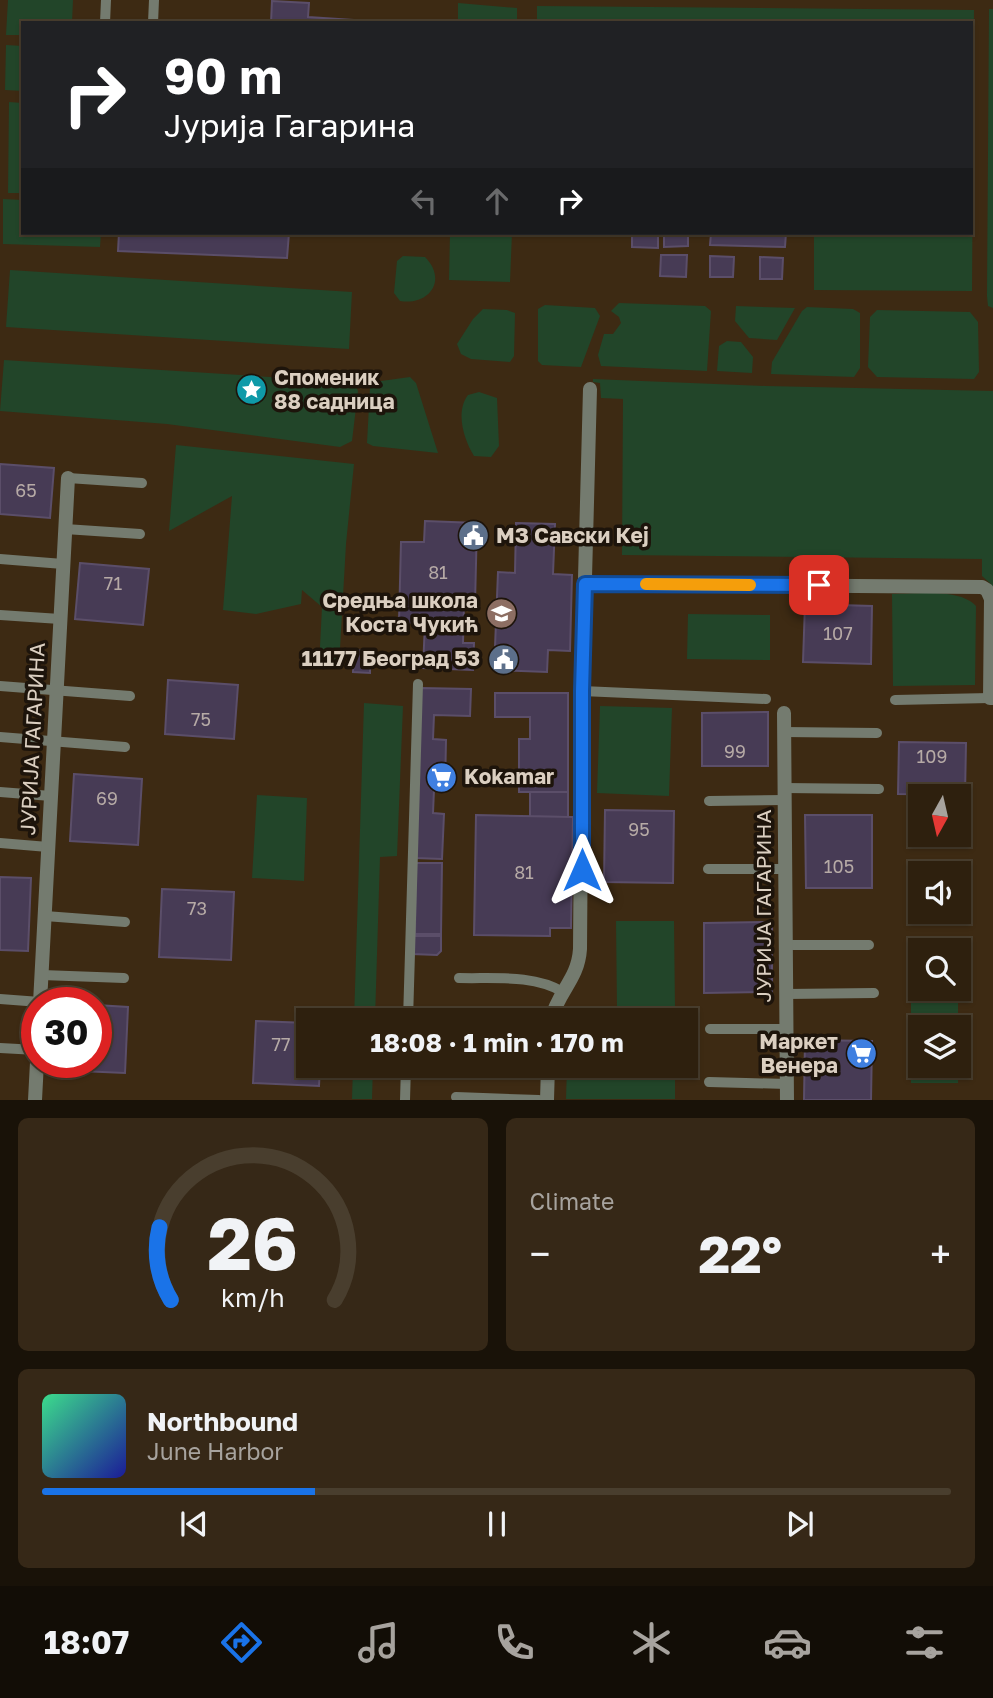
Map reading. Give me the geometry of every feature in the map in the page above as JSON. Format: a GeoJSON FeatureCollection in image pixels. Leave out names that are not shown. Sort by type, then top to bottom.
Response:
{"type":"FeatureCollection","features":[{"type":"Feature","properties":{"kind":"street"},"geometry":{"type":"LineString","coordinates":[[555,1008],[575,974],[580,948],[582,691],[590,389]]}},
{"type":"Feature","properties":{"kind":"street","name":"ЈУРИЈА ГАГАРИНА"},"geometry":{"type":"LineString","coordinates":[[41,987],[68,478]]}},
{"type":"Feature","properties":{"kind":"street"},"geometry":{"type":"LineString","coordinates":[[585,584],[982,587],[992,599],[991,698]]}},
{"type":"Feature","properties":{"kind":"street","name":"ЈУРИЈА ГАГАРИНА"},"geometry":{"type":"LineString","coordinates":[[784,713],[787,1100]]}},
{"type":"Feature","properties":{"kind":"street"},"geometry":{"type":"LineString","coordinates":[[35,1100],[36,1078]]}},
{"type":"Feature","properties":{"kind":"street"},"geometry":{"type":"LineString","coordinates":[[547,1100],[548,1078]]}},
{"type":"Feature","properties":{"kind":"lane"},"geometry":{"type":"LineString","coordinates":[[105,21],[106,0]]}},
{"type":"Feature","properties":{"kind":"lane"},"geometry":{"type":"LineString","coordinates":[[153,21],[154,0]]}},
{"type":"Feature","properties":{"kind":"lane"},"geometry":{"type":"LineString","coordinates":[[68,478],[142,483]]}},
{"type":"Feature","properties":{"kind":"lane"},"geometry":{"type":"LineString","coordinates":[[65,530],[140,534]]}},
{"type":"Feature","properties":{"kind":"lane"},"geometry":{"type":"LineString","coordinates":[[0,559],[63,564]]}},
{"type":"Feature","properties":{"kind":"lane"},"geometry":{"type":"LineString","coordinates":[[0,615],[60,619]]}},
{"type":"Feature","properties":{"kind":"lane"},"geometry":{"type":"LineString","coordinates":[[408,1008],[418,684]]}},
{"type":"Feature","properties":{"kind":"lane"},"geometry":{"type":"LineString","coordinates":[[0,686],[130,696]]}},
{"type":"Feature","properties":{"kind":"lane"},"geometry":{"type":"LineString","coordinates":[[582,691],[766,699]]}},
{"type":"Feature","properties":{"kind":"lane"},"geometry":{"type":"LineString","coordinates":[[895,700],[991,698]]}},
{"type":"Feature","properties":{"kind":"lane"},"geometry":{"type":"LineString","coordinates":[[784,732],[877,733]]}},
{"type":"Feature","properties":{"kind":"lane"},"geometry":{"type":"LineString","coordinates":[[0,737],[125,747]]}},
{"type":"Feature","properties":{"kind":"lane"},"geometry":{"type":"LineString","coordinates":[[709,801],[879,789]]}},
{"type":"Feature","properties":{"kind":"lane"},"geometry":{"type":"LineString","coordinates":[[0,792],[51,796]]}},
{"type":"Feature","properties":{"kind":"lane"},"geometry":{"type":"LineString","coordinates":[[0,843],[48,847]]}},
{"type":"Feature","properties":{"kind":"lane"},"geometry":{"type":"LineString","coordinates":[[708,869],[785,869]]}},
{"type":"Feature","properties":{"kind":"lane"},"geometry":{"type":"LineString","coordinates":[[45,916],[125,922]]}},
{"type":"Feature","properties":{"kind":"lane"},"geometry":{"type":"LineString","coordinates":[[785,945],[869,945]]}},
{"type":"Feature","properties":{"kind":"lane"},"geometry":{"type":"LineString","coordinates":[[42,975],[124,978]]}},
{"type":"Feature","properties":{"kind":"lane"},"geometry":{"type":"LineString","coordinates":[[459,978],[536,982],[550,984],[563,992]]}},
{"type":"Feature","properties":{"kind":"lane"},"geometry":{"type":"LineString","coordinates":[[786,994],[874,993]]}},
{"type":"Feature","properties":{"kind":"lane"},"geometry":{"type":"LineString","coordinates":[[0,999],[21,1001]]}},
{"type":"Feature","properties":{"kind":"lane"},"geometry":{"type":"LineString","coordinates":[[710,1029],[786,1029]]}},
{"type":"Feature","properties":{"kind":"lane"},"geometry":{"type":"LineString","coordinates":[[0,1048],[21,1049]]}},
{"type":"Feature","properties":{"kind":"lane"},"geometry":{"type":"LineString","coordinates":[[405,1100],[406,1078]]}},
{"type":"Feature","properties":{"kind":"lane"},"geometry":{"type":"LineString","coordinates":[[709,1082],[787,1084]]}},
{"type":"Feature","properties":{"kind":"lane"},"geometry":{"type":"LineString","coordinates":[[456,1097],[539,1100]]}},
{"type":"Feature","properties":{"kind":"green space"},"geometry":{"type":"Polygon","coordinates":[[[8,0],[73,0],[72,21],[21,21],[21,35],[6,35],[8,0]]]}},
{"type":"Feature","properties":{"kind":"green space"},"geometry":{"type":"Polygon","coordinates":[[[458,3],[517,8],[517,21],[458,19],[458,3]]]}},
{"type":"Feature","properties":{"kind":"green space"},"geometry":{"type":"Polygon","coordinates":[[[537,6],[974,10],[973,150],[973,21],[537,21],[537,6]]]}},
{"type":"Feature","properties":{"kind":"green space"},"geometry":{"type":"Polygon","coordinates":[[[989,9],[993,9],[993,308],[988,306],[987,296],[989,9]]]}},
{"type":"Feature","properties":{"kind":"green space"},"geometry":{"type":"Polygon","coordinates":[[[6,45],[21,46],[21,91],[5,90],[6,45]]]}},
{"type":"Feature","properties":{"kind":"green space"},"geometry":{"type":"Polygon","coordinates":[[[9,102],[21,103],[21,193],[8,193],[9,102]]]}},
{"type":"Feature","properties":{"kind":"green space"},"geometry":{"type":"Polygon","coordinates":[[[3,199],[21,200],[21,235],[101,235],[100,247],[3,244],[3,199]]]}},
{"type":"Feature","properties":{"kind":"green space"},"geometry":{"type":"Polygon","coordinates":[[[450,235],[512,235],[510,282],[449,280],[450,235]]]}},
{"type":"Feature","properties":{"kind":"green space"},"geometry":{"type":"Polygon","coordinates":[[[814,235],[972,235],[972,291],[814,290],[814,235]]]}},
{"type":"Feature","properties":{"kind":"green space"},"geometry":{"type":"Polygon","coordinates":[[[403,256],[425,257],[435,274],[432,290],[419,299],[400,301],[394,293],[397,261],[403,256]]]}},
{"type":"Feature","properties":{"kind":"green space"},"geometry":{"type":"Polygon","coordinates":[[[10,270],[352,292],[349,349],[6,327],[10,270]]]}},
{"type":"Feature","properties":{"kind":"green space"},"geometry":{"type":"Polygon","coordinates":[[[619,303],[705,306],[711,311],[707,371],[601,366],[598,355],[604,334],[613,334],[621,323],[619,317],[611,311],[619,303]]]}},
{"type":"Feature","properties":{"kind":"green space"},"geometry":{"type":"Polygon","coordinates":[[[545,305],[595,308],[600,316],[581,367],[542,365],[538,361],[538,309],[545,305]]]}},
{"type":"Feature","properties":{"kind":"green space"},"geometry":{"type":"Polygon","coordinates":[[[736,306],[795,308],[777,340],[749,338],[735,321],[736,306]]]}},
{"type":"Feature","properties":{"kind":"green space"},"geometry":{"type":"Polygon","coordinates":[[[807,307],[853,309],[860,313],[860,368],[854,377],[771,374],[772,362],[807,307]]]}},
{"type":"Feature","properties":{"kind":"green space"},"geometry":{"type":"Polygon","coordinates":[[[483,309],[515,313],[514,356],[510,362],[471,359],[461,354],[457,344],[483,309]]]}},
{"type":"Feature","properties":{"kind":"green space"},"geometry":{"type":"Polygon","coordinates":[[[877,310],[970,312],[978,322],[979,372],[974,379],[877,377],[868,367],[870,317],[877,310]]]}},
{"type":"Feature","properties":{"kind":"green space"},"geometry":{"type":"Polygon","coordinates":[[[727,341],[741,342],[753,357],[752,373],[717,371],[719,346],[727,341]]]}},
{"type":"Feature","properties":{"kind":"green space"},"geometry":{"type":"Polygon","coordinates":[[[4,360],[348,382],[356,386],[358,391],[352,441],[340,447],[167,424],[0,411],[4,360]]]}},
{"type":"Feature","properties":{"kind":"green space"},"geometry":{"type":"Polygon","coordinates":[[[410,377],[416,383],[438,453],[373,446],[367,443],[370,387],[374,382],[410,377]]]}},
{"type":"Feature","properties":{"kind":"green space"},"geometry":{"type":"Polygon","coordinates":[[[593,379],[993,391],[993,597],[991,584],[982,576],[982,559],[622,555],[623,399],[601,398],[600,383],[593,382],[593,379]]]}},
{"type":"Feature","properties":{"kind":"green space"},"geometry":{"type":"Polygon","coordinates":[[[479,392],[497,398],[499,446],[491,457],[474,456],[462,426],[464,402],[468,395],[479,392]]]}},
{"type":"Feature","properties":{"kind":"green space"},"geometry":{"type":"Polygon","coordinates":[[[176,445],[354,464],[339,666],[319,666],[322,607],[302,590],[301,604],[256,614],[223,610],[232,496],[169,531],[176,445]]]}},
{"type":"Feature","properties":{"kind":"green space"},"geometry":{"type":"Polygon","coordinates":[[[892,594],[949,594],[969,600],[976,606],[975,685],[893,686],[892,594]]]}},
{"type":"Feature","properties":{"kind":"green space"},"geometry":{"type":"Polygon","coordinates":[[[688,614],[770,615],[770,660],[687,659],[688,614]]]}},
{"type":"Feature","properties":{"kind":"green space"},"geometry":{"type":"Polygon","coordinates":[[[364,703],[403,706],[397,856],[380,857],[375,1008],[354,1008],[364,703]]]}},
{"type":"Feature","properties":{"kind":"green space"},"geometry":{"type":"Polygon","coordinates":[[[600,706],[672,708],[669,796],[597,793],[600,706]]]}},
{"type":"Feature","properties":{"kind":"green space"},"geometry":{"type":"Polygon","coordinates":[[[257,795],[307,798],[304,881],[252,878],[257,795]]]}},
{"type":"Feature","properties":{"kind":"green space"},"geometry":{"type":"Polygon","coordinates":[[[616,921],[674,921],[675,1008],[617,1008],[616,921]]]}},
{"type":"Feature","properties":{"kind":"green space"},"geometry":{"type":"Polygon","coordinates":[[[911,1001],[958,1001],[958,1015],[911,1015],[911,1001]]]}},
{"type":"Feature","properties":{"kind":"green space"},"geometry":{"type":"Polygon","coordinates":[[[353,1078],[373,1078],[372,1099],[352,1099],[353,1078]]]}},
{"type":"Feature","properties":{"kind":"green space"},"geometry":{"type":"Polygon","coordinates":[[[567,1078],[675,1078],[675,1099],[566,1099],[567,1078]]]}},
{"type":"Feature","properties":{"kind":"green space"},"geometry":{"type":"Polygon","coordinates":[[[911,1078],[958,1078],[958,1083],[911,1083],[911,1078]]]}},
{"type":"Feature","properties":{"kind":"building"},"geometry":{"type":"Polygon","coordinates":[[[272,1],[309,3],[308,17],[369,21],[271,21],[272,1]]]}},
{"type":"Feature","properties":{"kind":"building"},"geometry":{"type":"Polygon","coordinates":[[[119,235],[289,235],[287,258],[118,251],[119,235]]]}},
{"type":"Feature","properties":{"kind":"building"},"geometry":{"type":"Polygon","coordinates":[[[632,235],[658,235],[658,248],[632,247],[632,235]]]}},
{"type":"Feature","properties":{"kind":"building"},"geometry":{"type":"Polygon","coordinates":[[[664,235],[688,235],[688,246],[664,247],[664,235]]]}},
{"type":"Feature","properties":{"kind":"building"},"geometry":{"type":"Polygon","coordinates":[[[711,235],[786,235],[785,247],[710,245],[711,235]]]}},
{"type":"Feature","properties":{"kind":"building"},"geometry":{"type":"Polygon","coordinates":[[[661,255],[687,255],[686,277],[660,276],[661,255]]]}},
{"type":"Feature","properties":{"kind":"building"},"geometry":{"type":"Polygon","coordinates":[[[710,256],[734,257],[733,277],[710,277],[710,256]]]}},
{"type":"Feature","properties":{"kind":"building"},"geometry":{"type":"Polygon","coordinates":[[[760,257],[783,258],[782,279],[760,279],[760,257]]]}},
{"type":"Feature","properties":{"kind":"building"},"geometry":{"type":"Polygon","coordinates":[[[0,464],[54,468],[50,518],[0,514],[0,464]]]}},
{"type":"Feature","properties":{"kind":"building"},"geometry":{"type":"Polygon","coordinates":[[[425,521],[477,523],[475,604],[464,604],[463,643],[474,643],[473,670],[423,668],[425,623],[399,622],[401,542],[424,542],[425,521]]]}},
{"type":"Feature","properties":{"kind":"building"},"geometry":{"type":"Polygon","coordinates":[[[516,523],[555,524],[553,574],[572,575],[570,651],[548,650],[547,672],[498,670],[499,647],[495,647],[498,572],[515,573],[516,523]]]}},
{"type":"Feature","properties":{"kind":"building"},"geometry":{"type":"Polygon","coordinates":[[[80,563],[149,569],[143,625],[75,619],[80,563]]]}},
{"type":"Feature","properties":{"kind":"building"},"geometry":{"type":"Polygon","coordinates":[[[805,604],[872,606],[871,664],[803,662],[805,604]]]}},
{"type":"Feature","properties":{"kind":"building"},"geometry":{"type":"Polygon","coordinates":[[[354,650],[370,651],[370,673],[353,672],[354,650]]]}},
{"type":"Feature","properties":{"kind":"building"},"geometry":{"type":"Polygon","coordinates":[[[168,680],[238,685],[234,739],[165,734],[168,680]]]}},
{"type":"Feature","properties":{"kind":"building"},"geometry":{"type":"Polygon","coordinates":[[[421,688],[471,689],[470,716],[434,715],[433,739],[446,740],[445,789],[434,789],[433,813],[444,814],[442,859],[415,858],[421,688]]]}},
{"type":"Feature","properties":{"kind":"building"},"geometry":{"type":"Polygon","coordinates":[[[495,693],[568,693],[568,792],[519,792],[519,739],[530,739],[530,717],[495,717],[495,693]]]}},
{"type":"Feature","properties":{"kind":"building"},"geometry":{"type":"Polygon","coordinates":[[[768,712],[768,766],[702,766],[702,713],[768,712]]]}},
{"type":"Feature","properties":{"kind":"building"},"geometry":{"type":"Polygon","coordinates":[[[899,742],[966,743],[965,784],[908,784],[908,794],[898,794],[899,742]]]}},
{"type":"Feature","properties":{"kind":"building"},"geometry":{"type":"Polygon","coordinates":[[[74,774],[142,779],[138,845],[70,841],[74,774]]]}},
{"type":"Feature","properties":{"kind":"building"},"geometry":{"type":"Polygon","coordinates":[[[530,792],[568,792],[568,817],[530,816],[530,792]]]}},
{"type":"Feature","properties":{"kind":"building"},"geometry":{"type":"Polygon","coordinates":[[[605,810],[674,811],[673,883],[604,882],[605,810]]]}},
{"type":"Feature","properties":{"kind":"building"},"geometry":{"type":"Polygon","coordinates":[[[476,815],[573,817],[571,928],[550,928],[550,936],[474,935],[476,815]]]}},
{"type":"Feature","properties":{"kind":"building"},"geometry":{"type":"Polygon","coordinates":[[[805,815],[872,815],[872,888],[806,888],[805,815]]]}},
{"type":"Feature","properties":{"kind":"building"},"geometry":{"type":"Polygon","coordinates":[[[416,863],[442,863],[441,934],[415,934],[416,863]]]}},
{"type":"Feature","properties":{"kind":"building"},"geometry":{"type":"Polygon","coordinates":[[[0,877],[31,878],[28,951],[0,950],[0,877]]]}},
{"type":"Feature","properties":{"kind":"building"},"geometry":{"type":"Polygon","coordinates":[[[162,889],[234,892],[231,960],[159,957],[162,889]]]}},
{"type":"Feature","properties":{"kind":"building"},"geometry":{"type":"Polygon","coordinates":[[[772,922],[772,992],[704,993],[704,923],[772,922]]]}},
{"type":"Feature","properties":{"kind":"building"},"geometry":{"type":"Polygon","coordinates":[[[413,936],[441,936],[441,951],[437,955],[412,954],[413,936]]]}},
{"type":"Feature","properties":{"kind":"building"},"geometry":{"type":"Polygon","coordinates":[[[112,1006],[128,1007],[125,1073],[112,1072],[112,1006]]]}},
{"type":"Feature","properties":{"kind":"building"},"geometry":{"type":"Polygon","coordinates":[[[256,1021],[296,1023],[296,1078],[319,1078],[319,1086],[253,1083],[256,1021]]]}},
{"type":"Feature","properties":{"kind":"building"},"geometry":{"type":"Polygon","coordinates":[[[805,1040],[872,1041],[871,1100],[804,1100],[805,1040]]]}},
{"type":"Feature","properties":{"kind":"slow traffic"},"geometry":{"type":"LineString","coordinates":[[646,584],[750,585]]}},
{"type":"Feature","properties":{"kind":"place","name":"Споменик 88 садница"},"geometry":{"type":"Point","coordinates":[251,390]}},
{"type":"Feature","properties":{"kind":"place","name":"МЗ Савски Кеј"},"geometry":{"type":"Point","coordinates":[473,536]}},
{"type":"Feature","properties":{"kind":"place","name":"Средња школа Коста Чукић"},"geometry":{"type":"Point","coordinates":[501,613]}},
{"type":"Feature","properties":{"kind":"place","name":"11177 Београд 53"},"geometry":{"type":"Point","coordinates":[503,659]}},
{"type":"Feature","properties":{"kind":"place","name":"Kokamar"},"geometry":{"type":"Point","coordinates":[441,777]}},
{"type":"Feature","properties":{"kind":"place","name":"Маркет Венера"},"geometry":{"type":"Point","coordinates":[861,1054]}},
{"type":"Feature","properties":{"kind":"route"},"geometry":{"type":"LineString","coordinates":[[582,870],[585,584],[819,585]]}}]}
